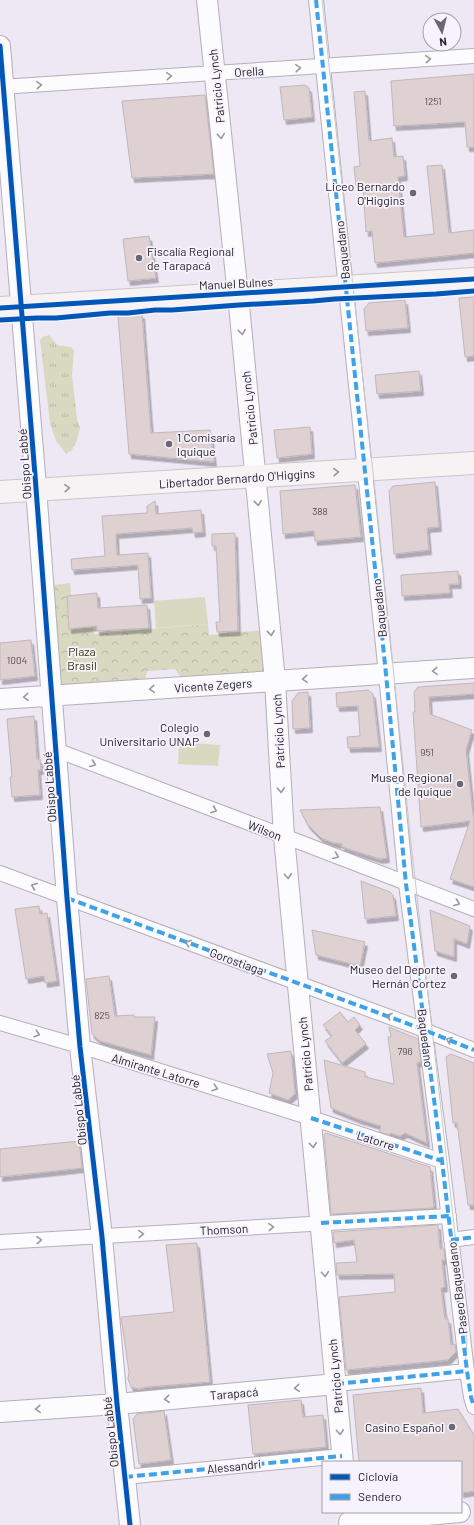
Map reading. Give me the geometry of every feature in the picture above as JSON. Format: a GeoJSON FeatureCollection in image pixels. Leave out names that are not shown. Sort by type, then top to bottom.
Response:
{"type":"FeatureCollection","features":[{"type":"Feature","properties":{"kind":"main road","name":"Manuel Bulnes"},"geometry":{"type":"LineString","coordinates":[[0,308],[474,279]]}},
{"type":"Feature","properties":{"kind":"main road","name":"Libertador Bernardo O'Higgins"},"geometry":{"type":"LineString","coordinates":[[0,492],[474,463]]}},
{"type":"Feature","properties":{"kind":"street","name":"Patricio Lynch"},"geometry":{"type":"LineString","coordinates":[[207,0],[256,477],[275,681],[284,837],[343,1459]]}},
{"type":"Feature","properties":{"kind":"street","name":"Baquedano"},"geometry":{"type":"LineString","coordinates":[[316,0],[386,674],[406,884],[449,1216]]}},
{"type":"Feature","properties":{"kind":"street","name":"Obispo Labbé"},"geometry":{"type":"LineString","coordinates":[[0,46],[2,87],[22,307],[51,695],[80,1047],[102,1237],[117,1404],[130,1525]]}},
{"type":"Feature","properties":{"kind":"street","name":"Orella"},"geometry":{"type":"LineString","coordinates":[[2,87],[474,56]]}},
{"type":"Feature","properties":{"kind":"street","name":"Vicente Zegers"},"geometry":{"type":"LineString","coordinates":[[0,699],[474,668]]}},
{"type":"Feature","properties":{"kind":"street","name":"Wilson"},"geometry":{"type":"LineString","coordinates":[[56,750],[474,909]]}},
{"type":"Feature","properties":{"kind":"street","name":"Gorostiaga"},"geometry":{"type":"LineString","coordinates":[[0,873],[425,1030],[474,1050]]}},
{"type":"Feature","properties":{"kind":"street","name":"Almirante Latorre"},"geometry":{"type":"LineString","coordinates":[[0,1023],[101,1052],[311,1118]]}},
{"type":"Feature","properties":{"kind":"street","name":"Latorre"},"geometry":{"type":"LineString","coordinates":[[311,1118],[442,1161]]}},
{"type":"Feature","properties":{"kind":"street","name":"Thomson"},"geometry":{"type":"LineString","coordinates":[[0,1242],[449,1216]]}},
{"type":"Feature","properties":{"kind":"street","name":"Paseo Baquedano"},"geometry":{"type":"LineString","coordinates":[[449,1216],[467,1371],[474,1407]]}},
{"type":"Feature","properties":{"kind":"street"},"geometry":{"type":"LineString","coordinates":[[451,1240],[474,1237]]}},
{"type":"Feature","properties":{"kind":"street","name":"Tarapacá"},"geometry":{"type":"LineString","coordinates":[[0,1412],[117,1404],[467,1371]]}},
{"type":"Feature","properties":{"kind":"street","name":"Alessandri"},"geometry":{"type":"LineString","coordinates":[[125,1477],[343,1459]]}},
{"type":"Feature","properties":{"kind":"street"},"geometry":{"type":"LineString","coordinates":[[462,1512],[474,1511]]}},
{"type":"Feature","properties":{"kind":"street"},"geometry":{"type":"LineString","coordinates":[[348,1520],[447,1513]]}},
{"type":"Feature","properties":{"kind":"green space"},"geometry":{"type":"Polygon","coordinates":[[[49,335],[57,345],[71,347],[74,350],[72,375],[77,419],[80,428],[77,440],[72,450],[66,454],[56,441],[50,423],[40,340],[49,335]]]}},
{"type":"Feature","properties":{"kind":"green space","name":"Plaza Brasil"},"geometry":{"type":"Polygon","coordinates":[[[70,583],[71,595],[67,596],[69,628],[93,627],[94,634],[208,624],[209,635],[265,630],[267,665],[263,672],[182,679],[175,669],[147,671],[145,681],[68,687],[56,684],[47,591],[55,585],[70,583]]]}},
{"type":"Feature","properties":{"kind":"green space"},"geometry":{"type":"Polygon","coordinates":[[[205,597],[208,624],[156,628],[154,601],[205,597]]]}},
{"type":"Feature","properties":{"kind":"green space"},"geometry":{"type":"Polygon","coordinates":[[[179,742],[220,745],[218,766],[178,764],[179,742]]]}},
{"type":"Feature","properties":{"kind":"building"},"geometry":{"type":"Polygon","coordinates":[[[474,74],[474,147],[467,147],[465,122],[394,126],[391,81],[474,74]]]}},
{"type":"Feature","properties":{"kind":"building"},"geometry":{"type":"Polygon","coordinates":[[[305,85],[309,88],[312,117],[284,120],[280,87],[305,85]]]}},
{"type":"Feature","properties":{"kind":"building"},"geometry":{"type":"Polygon","coordinates":[[[365,91],[369,141],[392,138],[394,157],[403,156],[405,176],[398,177],[404,237],[434,234],[427,166],[442,165],[449,233],[474,230],[474,253],[375,263],[372,231],[366,232],[363,185],[356,186],[354,167],[360,166],[354,92],[365,91]]]}},
{"type":"Feature","properties":{"kind":"building"},"geometry":{"type":"Polygon","coordinates":[[[205,95],[214,174],[132,178],[122,101],[205,95]]]}},
{"type":"Feature","properties":{"kind":"building","name":"Fiscalía Regional de Tarapacá"},"geometry":{"type":"Polygon","coordinates":[[[149,236],[156,278],[128,281],[123,239],[149,236]]]}},
{"type":"Feature","properties":{"kind":"building"},"geometry":{"type":"Polygon","coordinates":[[[474,297],[474,356],[465,357],[459,298],[474,297]]]}},
{"type":"Feature","properties":{"kind":"building"},"geometry":{"type":"Polygon","coordinates":[[[405,300],[408,328],[366,331],[364,309],[369,303],[405,300]]]}},
{"type":"Feature","properties":{"kind":"building"},"geometry":{"type":"Polygon","coordinates":[[[142,314],[151,433],[210,430],[214,462],[129,454],[118,316],[142,314]]]}},
{"type":"Feature","properties":{"kind":"building"},"geometry":{"type":"Polygon","coordinates":[[[419,371],[421,391],[377,394],[375,375],[419,371]]]}},
{"type":"Feature","properties":{"kind":"building"},"geometry":{"type":"Polygon","coordinates":[[[310,427],[312,454],[277,458],[274,430],[310,427]]]}},
{"type":"Feature","properties":{"kind":"building"},"geometry":{"type":"Polygon","coordinates":[[[435,482],[439,527],[427,528],[429,550],[394,554],[389,491],[393,486],[435,482]]]}},
{"type":"Feature","properties":{"kind":"building"},"geometry":{"type":"Polygon","coordinates":[[[355,485],[361,537],[315,541],[314,531],[283,534],[280,491],[355,485]]]}},
{"type":"Feature","properties":{"kind":"building"},"geometry":{"type":"Polygon","coordinates":[[[155,501],[156,514],[201,510],[203,532],[193,533],[192,528],[116,534],[117,555],[148,553],[151,598],[140,599],[138,565],[72,570],[71,559],[105,556],[102,516],[147,513],[147,506],[155,501]]]}},
{"type":"Feature","properties":{"kind":"building"},"geometry":{"type":"Polygon","coordinates":[[[235,533],[238,631],[217,632],[216,622],[220,622],[216,546],[212,546],[212,534],[235,533]]]}},
{"type":"Feature","properties":{"kind":"building"},"geometry":{"type":"Polygon","coordinates":[[[458,571],[459,584],[449,584],[450,593],[402,596],[401,575],[458,571]]]}},
{"type":"Feature","properties":{"kind":"building"},"geometry":{"type":"Polygon","coordinates":[[[97,593],[98,608],[147,605],[149,628],[97,631],[97,626],[69,629],[67,596],[97,593]]]}},
{"type":"Feature","properties":{"kind":"building"},"geometry":{"type":"Polygon","coordinates":[[[31,640],[35,676],[0,680],[0,643],[31,640]]]}},
{"type":"Feature","properties":{"kind":"building"},"geometry":{"type":"Polygon","coordinates":[[[474,683],[474,694],[429,697],[430,714],[472,730],[466,750],[474,815],[474,887],[450,879],[470,821],[421,827],[413,712],[415,712],[414,692],[418,687],[474,683]]]}},
{"type":"Feature","properties":{"kind":"building"},"geometry":{"type":"Polygon","coordinates":[[[368,690],[373,694],[379,747],[348,748],[347,737],[360,736],[358,706],[337,707],[336,693],[368,690]]]}},
{"type":"Feature","properties":{"kind":"building"},"geometry":{"type":"Polygon","coordinates":[[[308,692],[310,728],[293,729],[292,701],[298,693],[308,692]]]}},
{"type":"Feature","properties":{"kind":"building"},"geometry":{"type":"Polygon","coordinates":[[[34,716],[37,759],[40,759],[41,770],[38,770],[40,795],[12,797],[10,777],[12,777],[7,719],[34,716]]]}},
{"type":"Feature","properties":{"kind":"building"},"geometry":{"type":"Polygon","coordinates":[[[380,807],[387,858],[380,859],[342,847],[342,844],[334,843],[321,838],[308,825],[300,810],[380,807]]]}},
{"type":"Feature","properties":{"kind":"building"},"geometry":{"type":"Polygon","coordinates":[[[361,881],[390,892],[393,895],[396,916],[365,919],[361,881]]]}},
{"type":"Feature","properties":{"kind":"building"},"geometry":{"type":"Polygon","coordinates":[[[39,906],[40,914],[47,913],[57,981],[45,983],[44,976],[26,979],[15,909],[39,906]]]}},
{"type":"Feature","properties":{"kind":"building"},"geometry":{"type":"Polygon","coordinates":[[[430,910],[470,926],[467,944],[454,939],[454,957],[435,951],[430,910]]]}},
{"type":"Feature","properties":{"kind":"building"},"geometry":{"type":"Polygon","coordinates":[[[312,930],[365,942],[360,966],[316,955],[312,930]]]}},
{"type":"Feature","properties":{"kind":"building"},"geometry":{"type":"Polygon","coordinates":[[[109,976],[115,1016],[134,1015],[134,1017],[155,1017],[151,1055],[100,1041],[92,1034],[86,979],[109,976]]]}},
{"type":"Feature","properties":{"kind":"building"},"geometry":{"type":"Polygon","coordinates":[[[340,1012],[348,1022],[354,1017],[360,1025],[355,1030],[366,1044],[342,1063],[325,1041],[332,1036],[323,1025],[340,1012]]]}},
{"type":"Feature","properties":{"kind":"building"},"geometry":{"type":"Polygon","coordinates":[[[389,1027],[418,1039],[421,1062],[417,1063],[427,1143],[405,1133],[400,1136],[379,1132],[381,1126],[358,1119],[331,1108],[324,1060],[365,1072],[365,1077],[394,1084],[388,1037],[391,1037],[389,1027]]]}},
{"type":"Feature","properties":{"kind":"building"},"geometry":{"type":"Polygon","coordinates":[[[291,1051],[295,1094],[288,1100],[269,1093],[273,1073],[267,1054],[291,1051]]]}},
{"type":"Feature","properties":{"kind":"building"},"geometry":{"type":"Polygon","coordinates":[[[451,1054],[474,1063],[474,1205],[468,1205],[457,1123],[453,1123],[446,1057],[451,1054]]]}},
{"type":"Feature","properties":{"kind":"building"},"geometry":{"type":"Polygon","coordinates":[[[326,1133],[430,1167],[434,1207],[331,1214],[324,1134],[326,1133]]]}},
{"type":"Feature","properties":{"kind":"building"},"geometry":{"type":"Polygon","coordinates":[[[79,1141],[82,1168],[0,1177],[0,1149],[79,1141]]]}},
{"type":"Feature","properties":{"kind":"building"},"geometry":{"type":"Polygon","coordinates":[[[438,1225],[440,1249],[444,1249],[445,1260],[442,1260],[445,1287],[441,1288],[445,1319],[448,1319],[451,1345],[455,1344],[456,1352],[448,1360],[346,1370],[339,1297],[395,1292],[394,1274],[337,1275],[336,1263],[357,1262],[354,1240],[334,1243],[333,1232],[438,1225]]]}},
{"type":"Feature","properties":{"kind":"building"},"geometry":{"type":"Polygon","coordinates":[[[197,1243],[210,1382],[147,1387],[139,1389],[131,1387],[128,1379],[129,1372],[121,1317],[174,1312],[166,1245],[197,1243]]]}},
{"type":"Feature","properties":{"kind":"building"},"geometry":{"type":"Polygon","coordinates":[[[421,1388],[423,1413],[458,1409],[474,1435],[474,1491],[462,1493],[462,1461],[359,1461],[353,1395],[421,1388]]]}},
{"type":"Feature","properties":{"kind":"building"},"geometry":{"type":"Polygon","coordinates":[[[301,1400],[303,1417],[323,1415],[326,1447],[253,1454],[248,1405],[301,1400]]]}},
{"type":"Feature","properties":{"kind":"building"},"geometry":{"type":"Polygon","coordinates":[[[164,1411],[171,1460],[139,1464],[133,1419],[137,1414],[164,1411]]]}},
{"type":"Feature","properties":{"kind":"tram line"},"geometry":{"type":"LineString","coordinates":[[322,0],[377,509],[411,843],[467,1340],[465,1366]]}},
{"type":"Feature","properties":{"kind":"marked path"},"geometry":{"type":"LineString","coordinates":[[316,0],[386,674],[406,884],[442,1161],[467,1371],[474,1407]]}},
{"type":"Feature","properties":{"kind":"marked path"},"geometry":{"type":"LineString","coordinates":[[67,898],[414,1026],[474,1050]]}},
{"type":"Feature","properties":{"kind":"marked path"},"geometry":{"type":"LineString","coordinates":[[311,1118],[442,1161]]}},
{"type":"Feature","properties":{"kind":"marked path"},"geometry":{"type":"LineString","coordinates":[[321,1223],[449,1216]]}},
{"type":"Feature","properties":{"kind":"marked path"},"geometry":{"type":"LineString","coordinates":[[451,1240],[474,1237]]}},
{"type":"Feature","properties":{"kind":"marked path"},"geometry":{"type":"LineString","coordinates":[[336,1384],[467,1371]]}},
{"type":"Feature","properties":{"kind":"marked path"},"geometry":{"type":"LineString","coordinates":[[125,1477],[342,1456]]}},
{"type":"Feature","properties":{"kind":"cycle path"},"geometry":{"type":"LineString","coordinates":[[0,46],[80,1047],[102,1237],[117,1404],[130,1525]]}},
{"type":"Feature","properties":{"kind":"cycle path"},"geometry":{"type":"LineString","coordinates":[[0,308],[474,279]]}},
{"type":"Feature","properties":{"kind":"cycle path"},"geometry":{"type":"LineString","coordinates":[[0,320],[56,318],[155,310],[474,291]]}},
{"type":"Feature","properties":{"kind":"place","name":"Liceo Bernardo O'Higgins"},"geometry":{"type":"Point","coordinates":[413,193]}},
{"type":"Feature","properties":{"kind":"place","name":"Fiscalía Regional de Tarapacá"},"geometry":{"type":"Point","coordinates":[139,258]}},
{"type":"Feature","properties":{"kind":"place","name":"1 Comisaría Iquique"},"geometry":{"type":"Point","coordinates":[169,444]}},
{"type":"Feature","properties":{"kind":"place","name":"Colegio Universitario UNAP"},"geometry":{"type":"Point","coordinates":[207,734]}},
{"type":"Feature","properties":{"kind":"place","name":"Museo Regional de Iquique"},"geometry":{"type":"Point","coordinates":[460,784]}},
{"type":"Feature","properties":{"kind":"place","name":"Museo del Deporte Hernán Cortez"},"geometry":{"type":"Point","coordinates":[454,976]}},
{"type":"Feature","properties":{"kind":"place","name":"Casino Español"},"geometry":{"type":"Point","coordinates":[452,1427]}}]}
